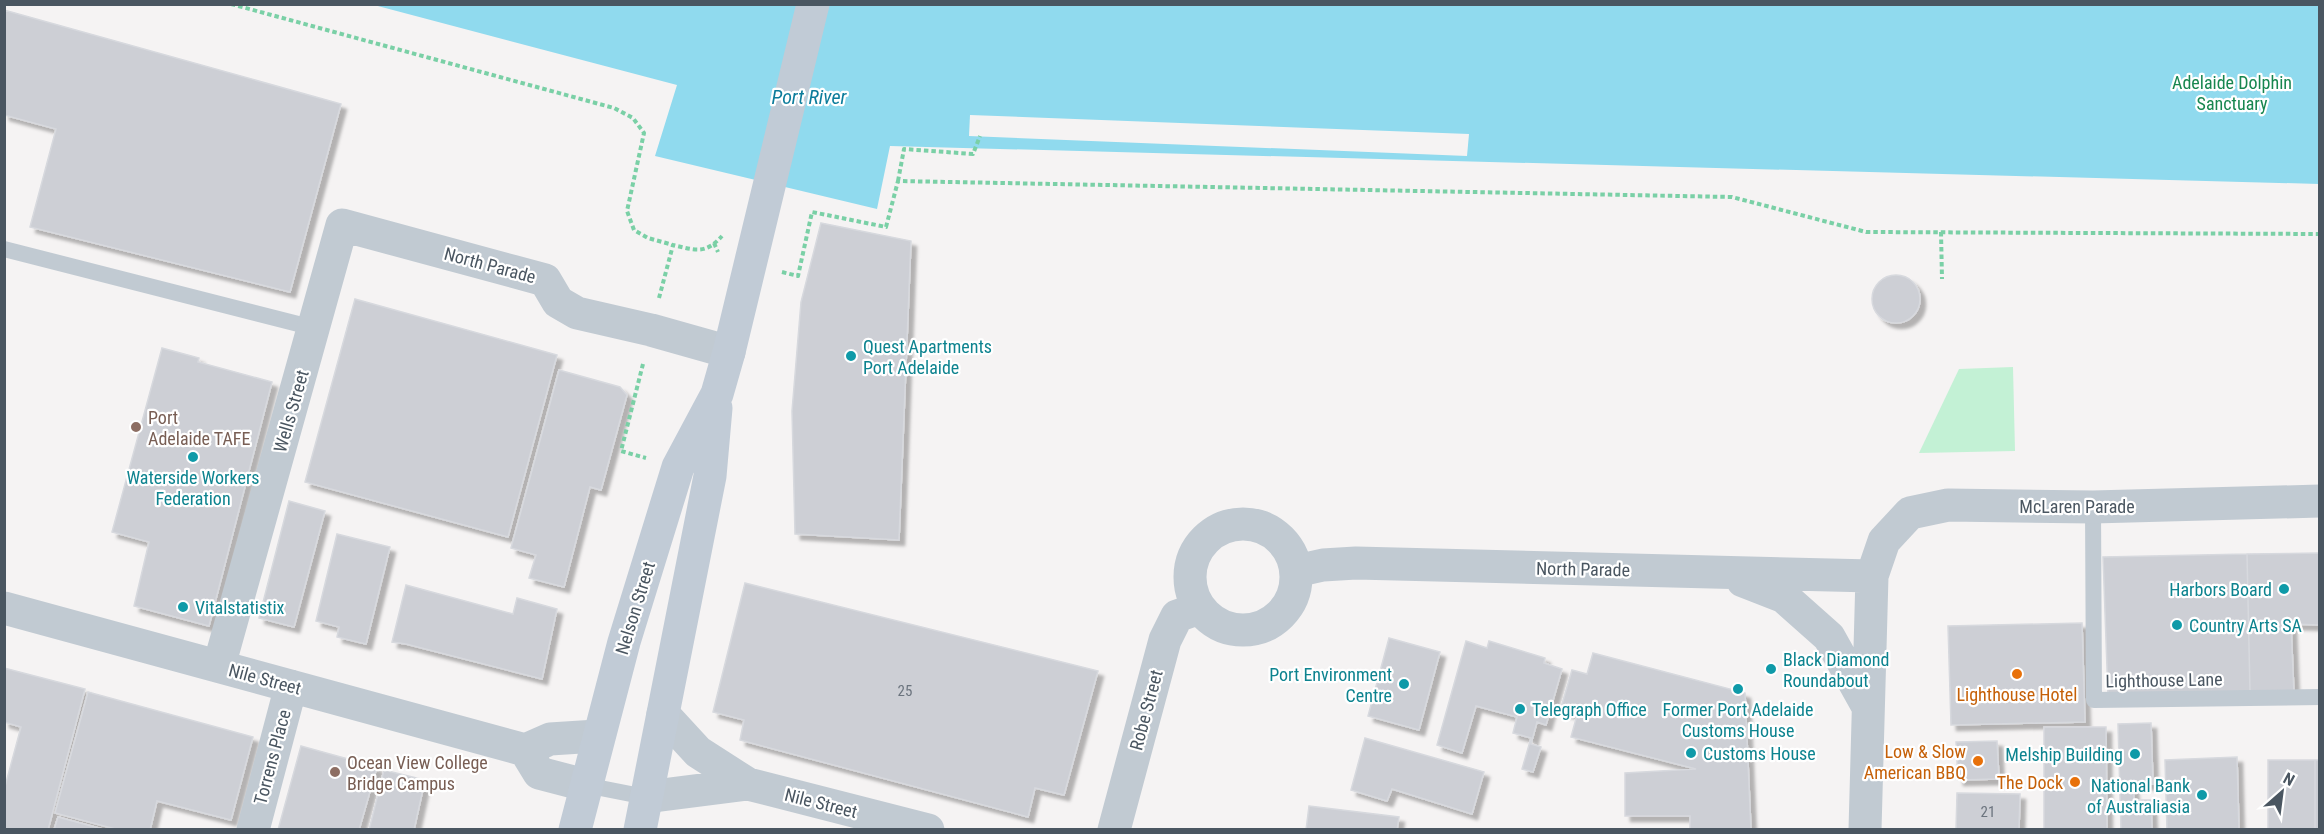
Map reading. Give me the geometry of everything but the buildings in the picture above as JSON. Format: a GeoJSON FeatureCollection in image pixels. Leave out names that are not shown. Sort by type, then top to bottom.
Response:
{"type":"FeatureCollection","features":[{"type":"Feature","properties":{"kind":"main road","name":"Nelson Street"},"geometry":{"type":"LineString","coordinates":[[640,830],[710,476],[717,394],[767,200],[813,4]]}},
{"type":"Feature","properties":{"kind":"main road","name":"Nelson Street"},"geometry":{"type":"LineString","coordinates":[[574,830],[597,736],[678,467],[717,394]]}},
{"type":"Feature","properties":{"kind":"street","name":"North Parade"},"geometry":{"type":"LineString","coordinates":[[342,225],[545,280],[558,302],[577,313],[651,330],[729,352]]}},
{"type":"Feature","properties":{"kind":"street","name":"Wells Street"},"geometry":{"type":"LineString","coordinates":[[219,666],[342,225]]}},
{"type":"Feature","properties":{"kind":"street","name":"McLaren Parade"},"geometry":{"type":"LineString","coordinates":[[1865,830],[1872,576],[1884,541],[1910,513],[1947,505],[2094,507],[2319,501]]}},
{"type":"Feature","properties":{"kind":"street"},"geometry":{"type":"LineString","coordinates":[[1246,524],[1264,528],[1279,538],[1290,553],[1296,571],[1295,588],[1288,605],[1277,618],[1262,627],[1245,630],[1228,628],[1212,620],[1200,608],[1192,593],[1189,577],[1192,560],[1199,546],[1210,534],[1228,525],[1246,524]]}},
{"type":"Feature","properties":{"kind":"street","name":"North Parade"},"geometry":{"type":"LineString","coordinates":[[1296,571],[1323,565],[1356,563],[1872,576]]}},
{"type":"Feature","properties":{"kind":"street"},"geometry":{"type":"LineString","coordinates":[[1723,573],[1784,597],[1829,637],[1868,707]]}},
{"type":"Feature","properties":{"kind":"street","name":"Nile Street"},"geometry":{"type":"LineString","coordinates":[[4,608],[525,750]]}},
{"type":"Feature","properties":{"kind":"street","name":"Robe Street"},"geometry":{"type":"LineString","coordinates":[[1114,830],[1165,640],[1177,616],[1200,608]]}},
{"type":"Feature","properties":{"kind":"street","name":"Torrens Place"},"geometry":{"type":"LineString","coordinates":[[252,830],[291,686]]}},
{"type":"Feature","properties":{"kind":"street","name":"Nile Street"},"geometry":{"type":"LineString","coordinates":[[663,714],[698,752],[748,784],[928,830]]}},
{"type":"Feature","properties":{"kind":"street"},"geometry":{"type":"LineString","coordinates":[[585,784],[539,772],[525,750],[550,739],[597,736]]}},
{"type":"Feature","properties":{"kind":"street","name":"Nile Street"},"geometry":{"type":"LineString","coordinates":[[646,797],[748,784]]}},
{"type":"Feature","properties":{"kind":"lane"},"geometry":{"type":"LineString","coordinates":[[4,249],[314,328]]}},
{"type":"Feature","properties":{"kind":"lane","name":"Lighthouse Lane"},"geometry":{"type":"LineString","coordinates":[[2094,507],[2094,700],[2319,697]]}},
{"type":"Feature","properties":{"kind":"lane"},"geometry":{"type":"LineString","coordinates":[[585,784],[646,797]]}},
{"type":"Feature","properties":{"kind":"path"},"geometry":{"type":"LineString","coordinates":[[231,4],[614,108],[633,118],[644,133],[627,210],[634,230],[648,238],[697,250],[706,249],[721,237],[724,228]]}},
{"type":"Feature","properties":{"kind":"path"},"geometry":{"type":"LineString","coordinates":[[778,271],[798,276],[812,212],[886,227],[904,149],[974,154],[981,136]]}},
{"type":"Feature","properties":{"kind":"path"},"geometry":{"type":"LineString","coordinates":[[898,181],[1732,197],[1866,232],[2319,234]]}},
{"type":"Feature","properties":{"kind":"path"},"geometry":{"type":"LineString","coordinates":[[1941,232],[1942,279]]}},
{"type":"Feature","properties":{"kind":"path"},"geometry":{"type":"LineString","coordinates":[[657,305],[673,245]]}},
{"type":"Feature","properties":{"kind":"path"},"geometry":{"type":"LineString","coordinates":[[621,451],[643,362]]}},
{"type":"Feature","properties":{"kind":"green space"},"geometry":{"type":"Polygon","coordinates":[[[2013,367],[2015,451],[1919,453],[1959,369],[2013,367]]]}},
{"type":"Feature","properties":{"kind":"water","name":"Port River"},"geometry":{"type":"Polygon","coordinates":[[[374,5],[2319,5],[2319,184],[890,146],[877,209],[655,156],[677,85],[374,5]]]}},
{"type":"Feature","properties":{"kind":"pier"},"geometry":{"type":"Polygon","coordinates":[[[970,115],[1469,134],[1467,156],[969,136],[970,115]]]}},
{"type":"Feature","properties":{"kind":"place","name":"Quest Apartments Port Adelaide"},"geometry":{"type":"Point","coordinates":[851,356]}},
{"type":"Feature","properties":{"kind":"place","name":"Port Adelaide TAFE"},"geometry":{"type":"Point","coordinates":[136,427]}},
{"type":"Feature","properties":{"kind":"place","name":"Waterside Workers Federation"},"geometry":{"type":"Point","coordinates":[193,457]}},
{"type":"Feature","properties":{"kind":"place","name":"Harbors Board"},"geometry":{"type":"Point","coordinates":[2284,589]}},
{"type":"Feature","properties":{"kind":"place","name":"Vitalstatistix"},"geometry":{"type":"Point","coordinates":[183,607]}},
{"type":"Feature","properties":{"kind":"place","name":"Country Arts SA"},"geometry":{"type":"Point","coordinates":[2177,625]}},
{"type":"Feature","properties":{"kind":"place","name":"Black Diamond Roundabout"},"geometry":{"type":"Point","coordinates":[1771,669]}},
{"type":"Feature","properties":{"kind":"place","name":"Lighthouse Hotel"},"geometry":{"type":"Point","coordinates":[2017,674]}},
{"type":"Feature","properties":{"kind":"place","name":"Port Environment Centre"},"geometry":{"type":"Point","coordinates":[1404,684]}},
{"type":"Feature","properties":{"kind":"place","name":"Former Port Adelaide Customs House"},"geometry":{"type":"Point","coordinates":[1738,689]}},
{"type":"Feature","properties":{"kind":"place","name":"Telegraph Office"},"geometry":{"type":"Point","coordinates":[1520,709]}},
{"type":"Feature","properties":{"kind":"place","name":"Customs House"},"geometry":{"type":"Point","coordinates":[1691,753]}},
{"type":"Feature","properties":{"kind":"place","name":"Melship Building"},"geometry":{"type":"Point","coordinates":[2135,754]}},
{"type":"Feature","properties":{"kind":"place","name":"Low & Slow American BBQ"},"geometry":{"type":"Point","coordinates":[1978,761]}},
{"type":"Feature","properties":{"kind":"place","name":"Ocean View College Bridge Campus"},"geometry":{"type":"Point","coordinates":[335,772]}},
{"type":"Feature","properties":{"kind":"place","name":"The Dock"},"geometry":{"type":"Point","coordinates":[2075,782]}},
{"type":"Feature","properties":{"kind":"place","name":"National Bank of Australiasia"},"geometry":{"type":"Point","coordinates":[2202,795]}},
{"type":"Feature","properties":{"kind":"park label","name":"Adelaide Dolphin Sanctuary"},"geometry":{"type":"Point","coordinates":[2232,92]}}]}
